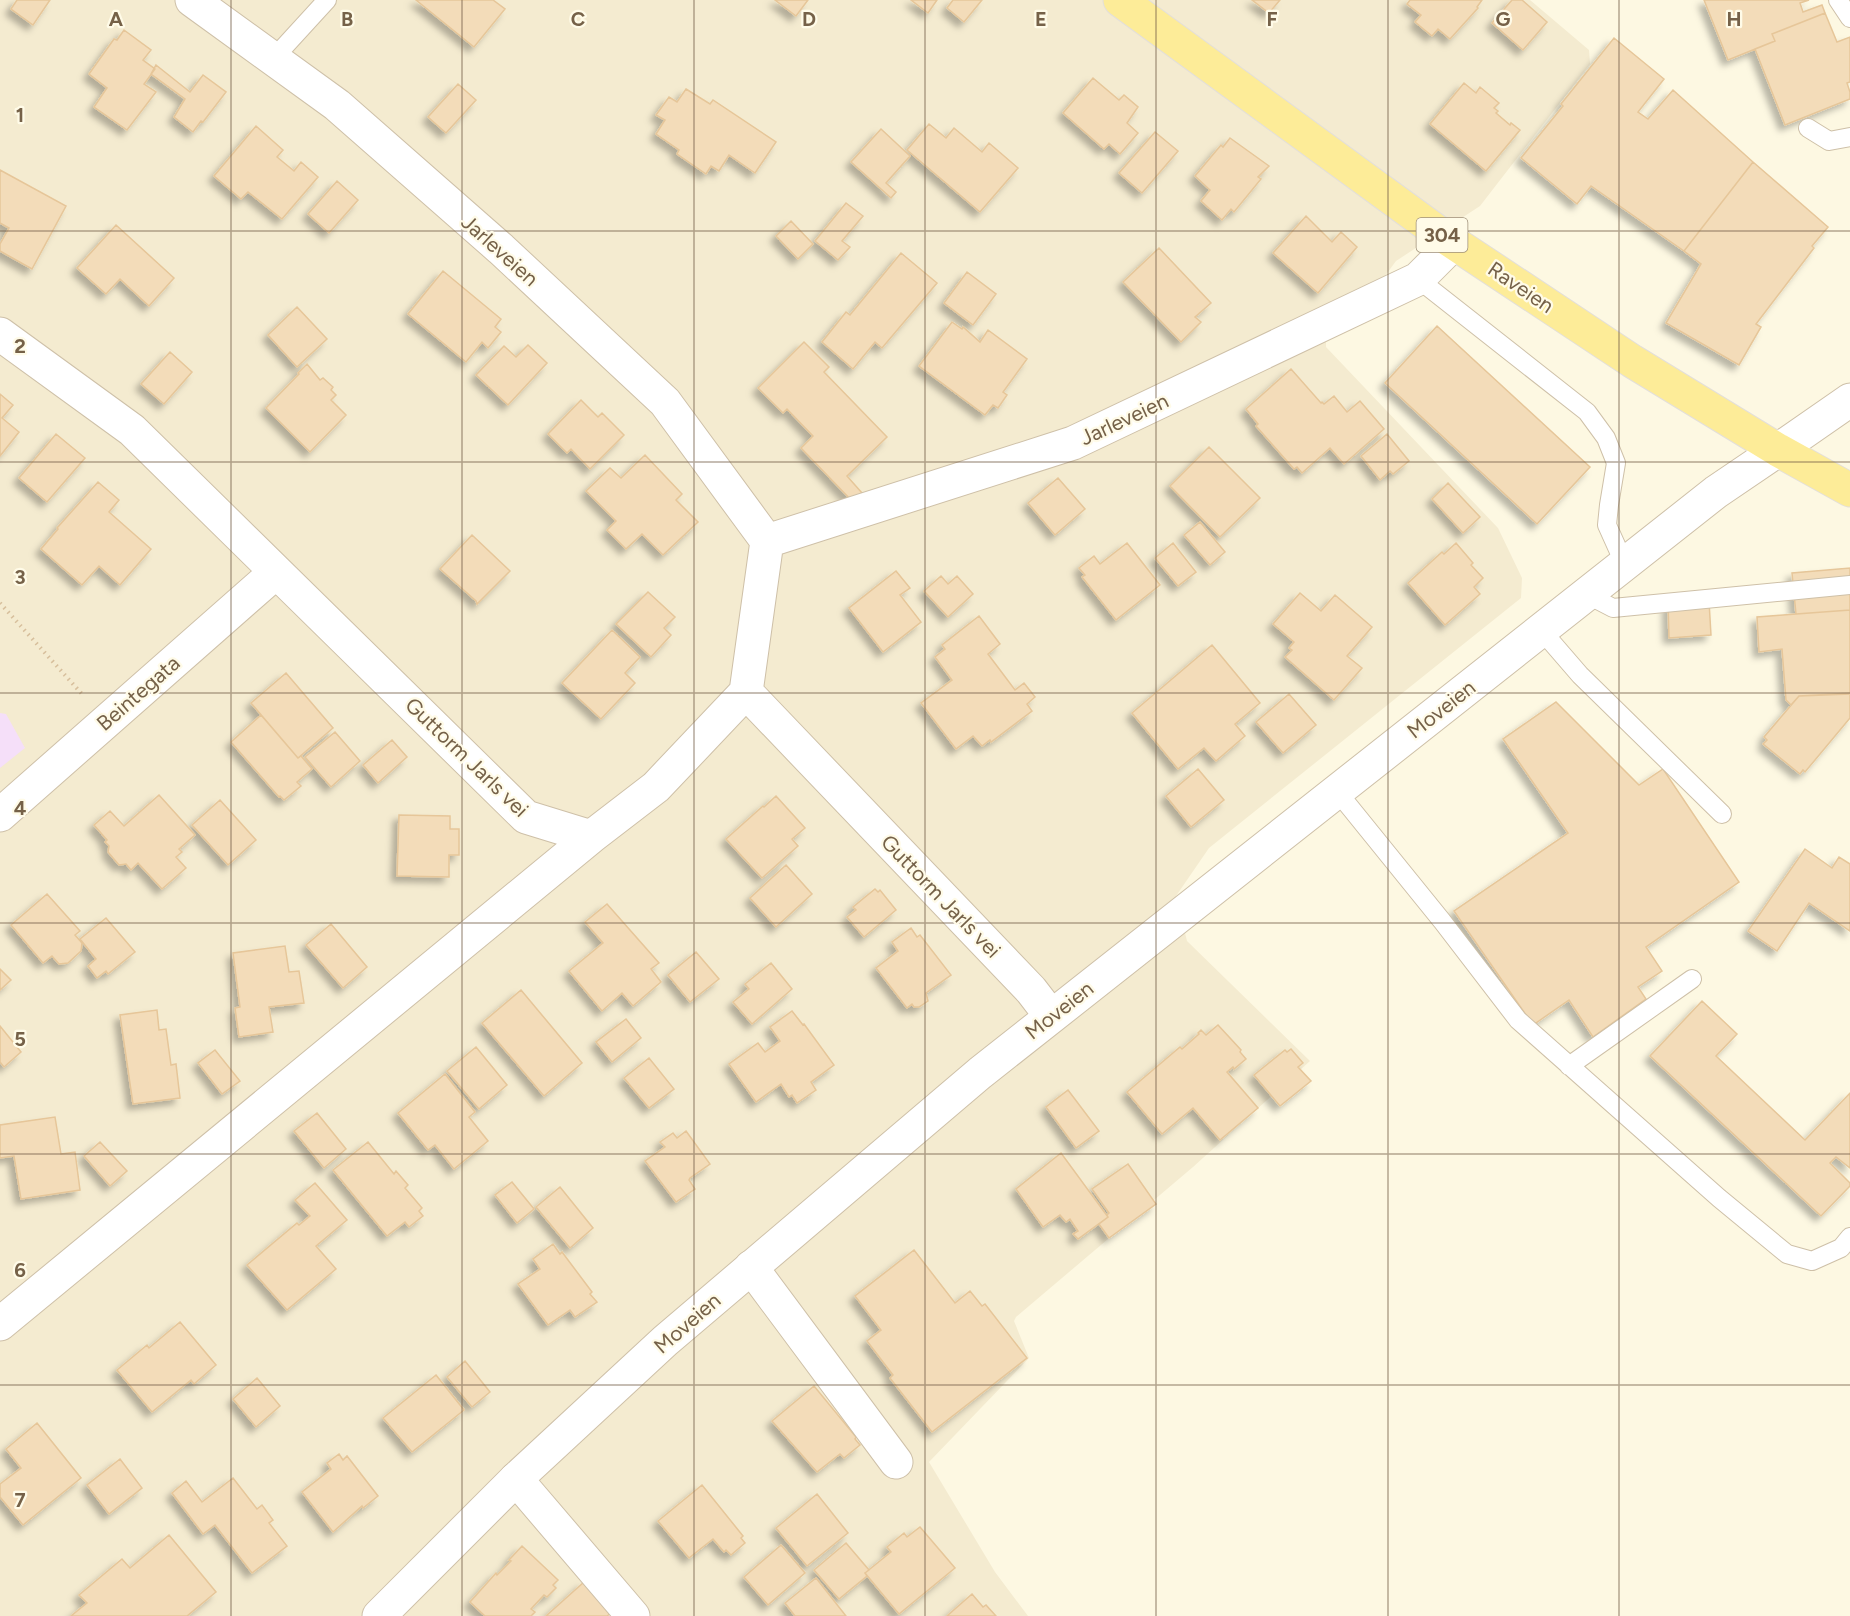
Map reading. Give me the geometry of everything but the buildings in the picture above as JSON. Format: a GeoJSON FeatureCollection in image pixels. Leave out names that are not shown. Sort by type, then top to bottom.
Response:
{"type":"FeatureCollection","features":[{"type":"Feature","properties":{"kind":"main road","name":"Raveien"},"geometry":{"type":"LineString","coordinates":[[1120,0],[1439,233],[1632,361],[1778,450],[1850,490]]}},
{"type":"Feature","properties":{"kind":"street","name":"Jarleveien"},"geometry":{"type":"LineString","coordinates":[[192,0],[337,105],[501,249],[666,402],[767,541],[1073,443],[1418,279],[1455,242]]}},
{"type":"Feature","properties":{"kind":"street","name":"Guttorm Jarls vei"},"geometry":{"type":"LineString","coordinates":[[0,334],[132,430],[526,818],[591,837]]}},
{"type":"Feature","properties":{"kind":"street","name":"Moveien"},"geometry":{"type":"LineString","coordinates":[[379,1616],[516,1479],[665,1341],[980,1073],[1716,492],[1850,400]]}},
{"type":"Feature","properties":{"kind":"street"},"geometry":{"type":"LineString","coordinates":[[0,1324],[591,837],[656,787],[746,692],[767,541]]}},
{"type":"Feature","properties":{"kind":"street","name":"Beintegata"},"geometry":{"type":"LineString","coordinates":[[0,815],[276,572]]}},
{"type":"Feature","properties":{"kind":"street","name":"Guttorm Jarls vei"},"geometry":{"type":"LineString","coordinates":[[746,692],[1031,990],[1051,1016]]}},
{"type":"Feature","properties":{"kind":"street"},"geometry":{"type":"LineString","coordinates":[[751,1267],[896,1462]]}},
{"type":"Feature","properties":{"kind":"street"},"geometry":{"type":"LineString","coordinates":[[516,1479],[633,1616]]}},
{"type":"Feature","properties":{"kind":"lane"},"geometry":{"type":"LineString","coordinates":[[273,59],[327,0]]}},
{"type":"Feature","properties":{"kind":"lane"},"geometry":{"type":"LineString","coordinates":[[1838,0],[1850,18]]}},
{"type":"Feature","properties":{"kind":"lane"},"geometry":{"type":"LineString","coordinates":[[1808,128],[1829,141],[1850,137]]}},
{"type":"Feature","properties":{"kind":"lane"},"geometry":{"type":"LineString","coordinates":[[1418,279],[1587,412],[1606,438],[1616,463],[1608,505],[1607,525],[1625,565]]}},
{"type":"Feature","properties":{"kind":"lane"},"geometry":{"type":"LineString","coordinates":[[1588,595],[1613,608],[1850,585]]}},
{"type":"Feature","properties":{"kind":"lane"},"geometry":{"type":"LineString","coordinates":[[1542,631],[1580,675],[1722,814]]}},
{"type":"Feature","properties":{"kind":"lane"},"geometry":{"type":"LineString","coordinates":[[1336,790],[1518,1020],[1719,1198],[1787,1254],[1812,1261],[1841,1248],[1850,1237]]}},
{"type":"Feature","properties":{"kind":"lane"},"geometry":{"type":"LineString","coordinates":[[1569,1066],[1692,979]]}},
{"type":"Feature","properties":{"kind":"path"},"geometry":{"type":"LineString","coordinates":[[0,603],[107,721]]}},
{"type":"Feature","properties":{"kind":"shaded area"},"geometry":{"type":"Polygon","coordinates":[[[0,0],[1530,0],[1589,50],[1590,64],[1480,206],[1396,261],[1382,280],[1326,331],[1326,347],[1498,528],[1522,578],[1521,598],[1209,848],[1176,896],[1187,941],[1310,1061],[1193,1167],[1016,1317],[1014,1321],[1029,1358],[929,1462],[995,1572],[1028,1616],[0,1616],[0,0]]]}},
{"type":"Feature","properties":{"kind":"shaded area"},"geometry":{"type":"Polygon","coordinates":[[[0,713],[6,714],[25,748],[0,768],[0,713]]]}}]}
